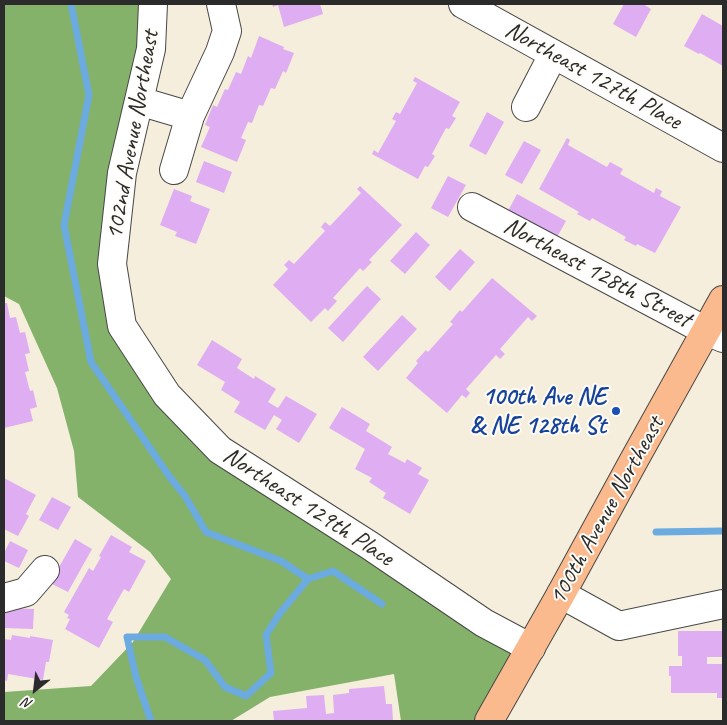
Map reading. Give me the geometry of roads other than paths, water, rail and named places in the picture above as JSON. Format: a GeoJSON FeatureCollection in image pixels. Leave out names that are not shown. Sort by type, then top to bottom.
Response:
{"type":"FeatureCollection","features":[{"type":"Feature","properties":{"kind":"main road","name":"100th Avenue Northeast"},"geometry":{"type":"LineString","coordinates":[[489,721],[633,462],[715,334],[723,300]]}},
{"type":"Feature","properties":{"kind":"street","name":"102nd Avenue Northeast"},"geometry":{"type":"LineString","coordinates":[[122,326],[112,264],[122,174],[151,49],[153,4]]}},
{"type":"Feature","properties":{"kind":"street"},"geometry":{"type":"LineString","coordinates":[[174,170],[190,116],[220,52],[227,31],[220,4]]}},
{"type":"Feature","properties":{"kind":"street","name":"Northeast 127th Place"},"geometry":{"type":"LineString","coordinates":[[463,4],[723,148]]}},
{"type":"Feature","properties":{"kind":"street"},"geometry":{"type":"LineString","coordinates":[[526,106],[553,55]]}},
{"type":"Feature","properties":{"kind":"street"},"geometry":{"type":"LineString","coordinates":[[139,101],[190,116]]}},
{"type":"Feature","properties":{"kind":"street","name":"Northeast 128th Street"},"geometry":{"type":"LineString","coordinates":[[472,207],[715,334]]}},
{"type":"Feature","properties":{"kind":"street","name":"Northeast 129th Place"},"geometry":{"type":"LineString","coordinates":[[122,326],[166,395],[220,450],[484,623],[531,648]]}},
{"type":"Feature","properties":{"kind":"street"},"geometry":{"type":"LineString","coordinates":[[4,598],[26,592],[45,570]]}},
{"type":"Feature","properties":{"kind":"street"},"geometry":{"type":"LineString","coordinates":[[561,594],[619,626],[723,604]]}},
{"type":"Feature","properties":{"kind":"waterway"},"geometry":{"type":"LineString","coordinates":[[71,4],[89,95],[64,225],[91,362],[169,476],[185,496],[206,532],[281,561],[308,579]]}},
{"type":"Feature","properties":{"kind":"waterway"},"geometry":{"type":"LineString","coordinates":[[656,532],[723,531]]}},
{"type":"Feature","properties":{"kind":"waterway"},"geometry":{"type":"LineString","coordinates":[[151,721],[136,677],[127,637],[165,637],[205,660],[225,687],[246,696],[271,673],[266,635],[280,613],[308,579],[333,571],[382,604]]}},
{"type":"Feature","properties":{"kind":"place","name":"100th Ave NE & NE 128th St"},"geometry":{"type":"Point","coordinates":[616,411]}}]}
